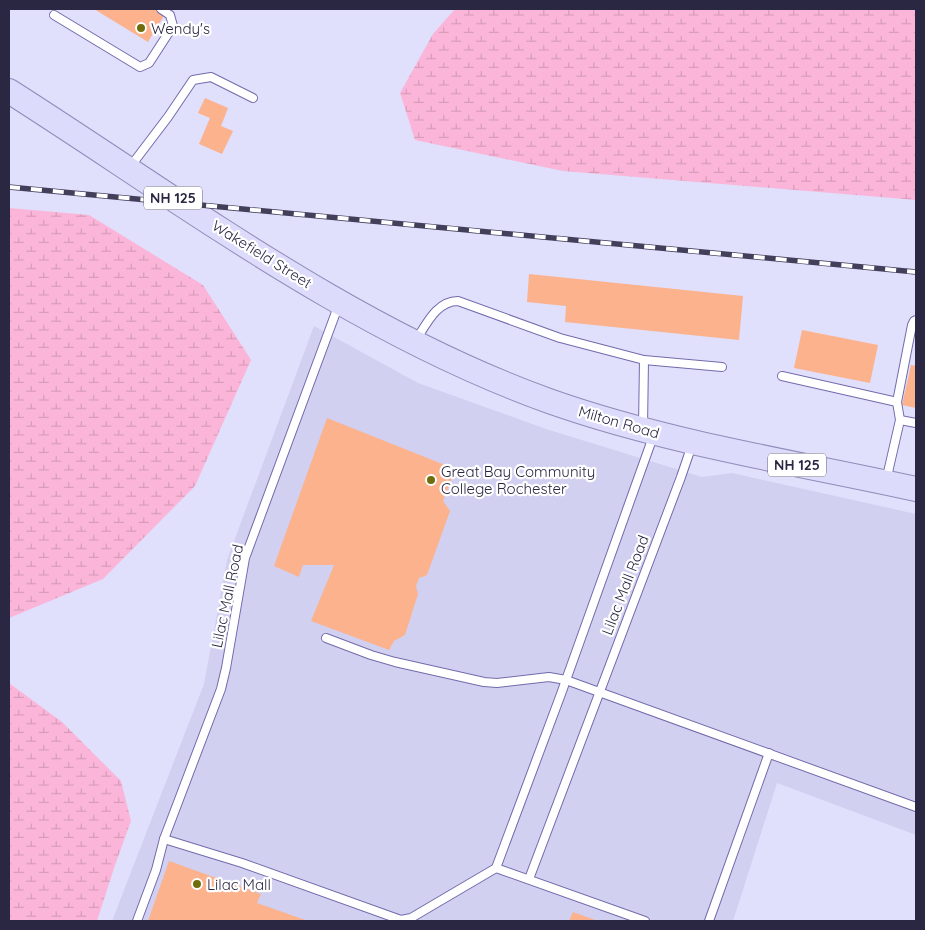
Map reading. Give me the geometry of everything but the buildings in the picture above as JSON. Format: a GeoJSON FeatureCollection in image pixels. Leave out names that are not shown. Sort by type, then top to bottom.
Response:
{"type":"FeatureCollection","features":[{"type":"Feature","properties":{"kind":"main road","name":"Wakefield Street"},"geometry":{"type":"LineString","coordinates":[[9,91],[280,267],[340,302]]}},
{"type":"Feature","properties":{"kind":"main road","name":"Milton Road"},"geometry":{"type":"LineString","coordinates":[[340,302],[414,342],[486,376],[549,400],[648,431],[692,442],[916,489]]}},
{"type":"Feature","properties":{"kind":"lane"},"geometry":{"type":"LineString","coordinates":[[54,15],[140,67],[149,63],[173,26],[170,15],[161,9]]}},
{"type":"Feature","properties":{"kind":"lane"},"geometry":{"type":"LineString","coordinates":[[129,168],[168,117],[193,80],[211,76],[253,98]]}},
{"type":"Feature","properties":{"kind":"lane"},"geometry":{"type":"LineString","coordinates":[[414,342],[438,308],[450,301],[458,301],[560,338],[644,360],[722,366]]}},
{"type":"Feature","properties":{"kind":"lane","name":"Lilac Mall Road"},"geometry":{"type":"LineString","coordinates":[[137,921],[156,870],[164,839],[221,689],[245,558],[340,302]]}},
{"type":"Feature","properties":{"kind":"lane"},"geometry":{"type":"LineString","coordinates":[[886,482],[900,420],[896,402],[912,325],[914,320],[916,320]]}},
{"type":"Feature","properties":{"kind":"lane","name":"Lilac Mall Road"},"geometry":{"type":"LineString","coordinates":[[496,868],[566,680],[648,431],[644,360]]}},
{"type":"Feature","properties":{"kind":"lane"},"geometry":{"type":"LineString","coordinates":[[782,376],[896,402]]}},
{"type":"Feature","properties":{"kind":"lane"},"geometry":{"type":"LineString","coordinates":[[900,420],[916,424]]}},
{"type":"Feature","properties":{"kind":"lane","name":"Lilac Mall Road"},"geometry":{"type":"LineString","coordinates":[[529,878],[598,691],[681,477],[692,442]]}},
{"type":"Feature","properties":{"kind":"lane"},"geometry":{"type":"LineString","coordinates":[[326,638],[395,662],[484,682],[549,677],[566,680],[916,807]]}},
{"type":"Feature","properties":{"kind":"lane"},"geometry":{"type":"LineString","coordinates":[[709,921],[768,753]]}},
{"type":"Feature","properties":{"kind":"lane"},"geometry":{"type":"LineString","coordinates":[[164,839],[242,863],[334,898],[401,920],[411,918],[496,868],[529,878],[645,921]]}},
{"type":"Feature","properties":{"kind":"shaded area"},"geometry":{"type":"Polygon","coordinates":[[[314,326],[418,383],[546,429],[702,477],[732,473],[916,514],[916,835],[777,783],[733,921],[112,921],[204,684],[227,560],[314,326]]]}},
{"type":"Feature","properties":{"kind":"green space"},"geometry":{"type":"Polygon","coordinates":[[[455,9],[916,9],[916,200],[563,171],[415,140],[400,93],[433,34],[455,9]]]}},
{"type":"Feature","properties":{"kind":"green space"},"geometry":{"type":"Polygon","coordinates":[[[9,208],[89,215],[203,285],[251,360],[195,486],[103,579],[9,618],[9,208]]]}},
{"type":"Feature","properties":{"kind":"green space"},"geometry":{"type":"Polygon","coordinates":[[[9,683],[62,722],[121,781],[131,821],[97,921],[9,921],[9,683]]]}},
{"type":"Feature","properties":{"kind":"railway"},"geometry":{"type":"LineString","coordinates":[[9,187],[916,272]]}},
{"type":"Feature","properties":{"kind":"place","name":"Wendy's"},"geometry":{"type":"Point","coordinates":[141,28]}},
{"type":"Feature","properties":{"kind":"place","name":"Great Bay Community College Rochester"},"geometry":{"type":"Point","coordinates":[431,480]}},
{"type":"Feature","properties":{"kind":"place","name":"Lilac Mall"},"geometry":{"type":"Point","coordinates":[197,884]}}]}
